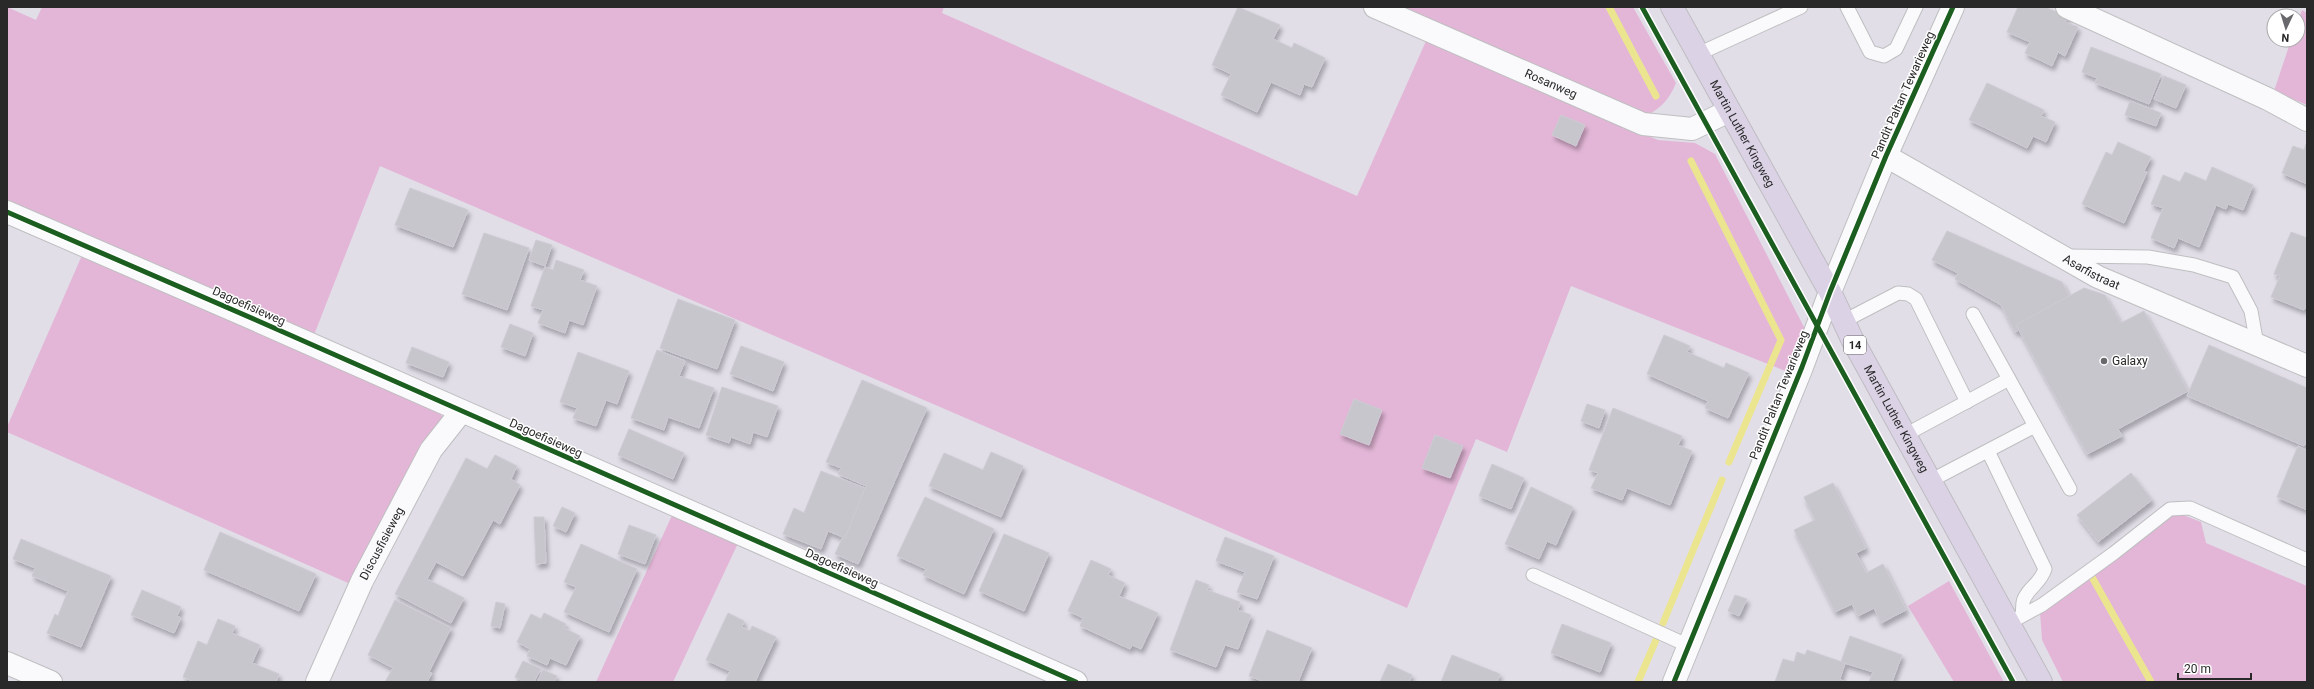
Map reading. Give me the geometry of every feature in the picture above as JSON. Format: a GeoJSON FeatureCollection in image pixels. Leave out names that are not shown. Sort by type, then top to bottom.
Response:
{"type":"FeatureCollection","features":[{"type":"Feature","properties":{"kind":"main road","name":"Martin Luther Kingweg"},"geometry":{"type":"LineString","coordinates":[[1672,7],[1830,292],[1930,481],[2016,619],[2041,682]]}},
{"type":"Feature","properties":{"kind":"street","name":"Rosanweg"},"geometry":{"type":"LineString","coordinates":[[1375,7],[1643,124],[1692,129],[1729,111]]}},
{"type":"Feature","properties":{"kind":"street","name":"Pandit Paltan Tewarieweg"},"geometry":{"type":"LineString","coordinates":[[1674,682],[1886,156],[1953,7]]}},
{"type":"Feature","properties":{"kind":"street"},"geometry":{"type":"LineString","coordinates":[[2067,7],[2268,99],[2307,120]]}},
{"type":"Feature","properties":{"kind":"street","name":"Asarfistraat"},"geometry":{"type":"LineString","coordinates":[[1886,156],[2056,255],[2098,277],[2307,366]]}},
{"type":"Feature","properties":{"kind":"street","name":"Dagoefisieweg"},"geometry":{"type":"LineString","coordinates":[[7,212],[256,320],[461,412],[1076,682]]}},
{"type":"Feature","properties":{"kind":"street","name":"Discusfisieweg"},"geometry":{"type":"LineString","coordinates":[[317,682],[362,581],[427,457],[461,412]]}},
{"type":"Feature","properties":{"kind":"street"},"geometry":{"type":"LineString","coordinates":[[7,663],[51,682]]}},
{"type":"Feature","properties":{"kind":"lane"},"geometry":{"type":"LineString","coordinates":[[1847,7],[1870,52],[1884,56],[1896,49],[1916,7]]}},
{"type":"Feature","properties":{"kind":"lane"},"geometry":{"type":"LineString","coordinates":[[1698,54],[1794,8]]}},
{"type":"Feature","properties":{"kind":"lane"},"geometry":{"type":"LineString","coordinates":[[2056,255],[2148,257],[2194,265],[2233,278],[2251,311],[2257,345]]}},
{"type":"Feature","properties":{"kind":"lane"},"geometry":{"type":"LineString","coordinates":[[1844,321],[1898,293],[1908,294],[1916,299],[1967,402]]}},
{"type":"Feature","properties":{"kind":"lane"},"geometry":{"type":"LineString","coordinates":[[1973,314],[2070,489]]}},
{"type":"Feature","properties":{"kind":"lane"},"geometry":{"type":"LineString","coordinates":[[1905,435],[2009,379]]}},
{"type":"Feature","properties":{"kind":"lane"},"geometry":{"type":"LineString","coordinates":[[1930,481],[2035,426]]}},
{"type":"Feature","properties":{"kind":"lane"},"geometry":{"type":"LineString","coordinates":[[1988,451],[2045,569],[2041,580],[2030,590],[2024,600],[2016,619]]}},
{"type":"Feature","properties":{"kind":"lane"},"geometry":{"type":"LineString","coordinates":[[2016,619],[2042,605],[2114,553],[2170,509],[2190,508],[2307,560]]}},
{"type":"Feature","properties":{"kind":"lane"},"geometry":{"type":"LineString","coordinates":[[1533,575],[1689,646]]}},
{"type":"Feature","properties":{"kind":"shaded area"},"geometry":{"type":"Polygon","coordinates":[[[7,7],[36,20],[42,7],[944,7],[942,13],[1357,196],[1426,41],[1658,140],[1695,143],[1715,154],[1807,333],[1788,372],[1571,286],[1507,452],[1476,439],[1407,608],[380,166],[314,335],[7,202],[7,7]]]}},
{"type":"Feature","properties":{"kind":"shaded area"},"geometry":{"type":"Polygon","coordinates":[[[1398,7],[1633,7],[1676,83],[1671,94],[1664,102],[1656,110],[1645,116],[1398,7]]]}},
{"type":"Feature","properties":{"kind":"shaded area"},"geometry":{"type":"Polygon","coordinates":[[[2306,12],[2307,105],[2274,91],[2288,48],[2306,48],[2306,12]]]}},
{"type":"Feature","properties":{"kind":"shaded area"},"geometry":{"type":"Polygon","coordinates":[[[83,253],[434,407],[442,416],[443,428],[355,586],[7,432],[7,427],[83,253]]]}},
{"type":"Feature","properties":{"kind":"shaded area"},"geometry":{"type":"Polygon","coordinates":[[[674,511],[739,541],[673,682],[596,682],[674,511]]]}},
{"type":"Feature","properties":{"kind":"shaded area"},"geometry":{"type":"Polygon","coordinates":[[[2173,511],[2201,522],[2206,543],[2307,586],[2307,682],[2063,682],[2042,640],[2040,612],[2173,511]]]}},
{"type":"Feature","properties":{"kind":"shaded area"},"geometry":{"type":"Polygon","coordinates":[[[1949,581],[2004,682],[1954,682],[1908,606],[1949,581]]]}},
{"type":"Feature","properties":{"kind":"building"},"geometry":{"type":"Polygon","coordinates":[[[1238,7],[1280,25],[1273,39],[1292,48],[1294,43],[1325,58],[1312,87],[1304,84],[1300,95],[1271,82],[1257,112],[1221,95],[1231,74],[1212,65],[1238,7]]]}},
{"type":"Feature","properties":{"kind":"building"},"geometry":{"type":"Polygon","coordinates":[[[2018,7],[2045,7],[2068,17],[2065,22],[2078,27],[2065,56],[2058,52],[2052,66],[2025,53],[2030,42],[2007,32],[2018,7]]]}},
{"type":"Feature","properties":{"kind":"building"},"geometry":{"type":"Polygon","coordinates":[[[2091,47],[2161,74],[2149,104],[2095,83],[2097,78],[2082,72],[2091,47]]]}},
{"type":"Feature","properties":{"kind":"building"},"geometry":{"type":"Polygon","coordinates":[[[2164,76],[2186,85],[2176,108],[2154,99],[2164,76]]]}},
{"type":"Feature","properties":{"kind":"building"},"geometry":{"type":"Polygon","coordinates":[[[1987,83],[2044,110],[2041,116],[2055,122],[2046,142],[2033,136],[2027,148],[1969,120],[1987,83]]]}},
{"type":"Feature","properties":{"kind":"building"},"geometry":{"type":"Polygon","coordinates":[[[2130,101],[2161,113],[2156,126],[2125,115],[2130,101]]]}},
{"type":"Feature","properties":{"kind":"building"},"geometry":{"type":"Polygon","coordinates":[[[1561,115],[1585,125],[1576,146],[1552,135],[1561,115]]]}},
{"type":"Feature","properties":{"kind":"building"},"geometry":{"type":"Polygon","coordinates":[[[2118,142],[2151,157],[2144,171],[2147,172],[2124,223],[2082,204],[2106,152],[2112,155],[2118,142]]]}},
{"type":"Feature","properties":{"kind":"building"},"geometry":{"type":"Polygon","coordinates":[[[2306,144],[2307,184],[2282,173],[2293,146],[2304,150],[2306,144]]]}},
{"type":"Feature","properties":{"kind":"building"},"geometry":{"type":"Polygon","coordinates":[[[2212,167],[2253,185],[2243,210],[2228,204],[2226,209],[2216,205],[2199,247],[2178,238],[2174,248],[2151,238],[2163,208],[2151,204],[2163,175],[2180,182],[2185,172],[2206,181],[2212,167]]]}},
{"type":"Feature","properties":{"kind":"building"},"geometry":{"type":"Polygon","coordinates":[[[410,188],[468,210],[453,247],[395,225],[410,188]]]}},
{"type":"Feature","properties":{"kind":"building"},"geometry":{"type":"Polygon","coordinates":[[[1947,231],[2062,282],[2069,296],[2016,325],[2019,330],[2015,332],[2001,305],[1955,279],[1958,273],[1932,260],[1947,231]]]}},
{"type":"Feature","properties":{"kind":"building"},"geometry":{"type":"Polygon","coordinates":[[[2291,232],[2307,238],[2307,304],[2304,310],[2271,297],[2280,276],[2274,274],[2291,232]]]}},
{"type":"Feature","properties":{"kind":"building"},"geometry":{"type":"Polygon","coordinates":[[[484,233],[529,248],[507,310],[462,294],[484,233]]]}},
{"type":"Feature","properties":{"kind":"building"},"geometry":{"type":"Polygon","coordinates":[[[536,240],[552,245],[545,266],[529,260],[536,240]]]}},
{"type":"Feature","properties":{"kind":"building"},"geometry":{"type":"Polygon","coordinates":[[[556,260],[584,270],[580,280],[597,286],[583,325],[569,320],[565,333],[538,323],[543,310],[531,306],[545,267],[553,270],[556,260]]]}},
{"type":"Feature","properties":{"kind":"building","name":"Galaxy"},"geometry":{"type":"Polygon","coordinates":[[[2084,288],[2105,295],[2121,323],[2144,311],[2188,391],[2118,429],[2122,436],[2087,454],[2016,325],[2084,288]]]}},
{"type":"Feature","properties":{"kind":"building"},"geometry":{"type":"Polygon","coordinates":[[[678,299],[735,320],[717,369],[660,348],[678,299]]]}},
{"type":"Feature","properties":{"kind":"building"},"geometry":{"type":"Polygon","coordinates":[[[510,324],[533,333],[525,356],[501,347],[510,324]]]}},
{"type":"Feature","properties":{"kind":"building"},"geometry":{"type":"Polygon","coordinates":[[[1664,335],[1690,346],[1687,352],[1724,368],[1726,363],[1749,373],[1728,418],[1705,408],[1708,401],[1647,374],[1664,335]]]}},
{"type":"Feature","properties":{"kind":"building"},"geometry":{"type":"Polygon","coordinates":[[[2209,345],[2307,388],[2307,440],[2304,446],[2187,396],[2209,345]]]}},
{"type":"Feature","properties":{"kind":"building"},"geometry":{"type":"Polygon","coordinates":[[[741,346],[784,362],[773,391],[730,374],[741,346]]]}},
{"type":"Feature","properties":{"kind":"building"},"geometry":{"type":"Polygon","coordinates":[[[412,347],[449,362],[443,377],[406,363],[412,347]]]}},
{"type":"Feature","properties":{"kind":"building"},"geometry":{"type":"Polygon","coordinates":[[[657,350],[685,361],[679,376],[714,388],[699,428],[668,417],[664,430],[631,418],[657,350]]]}},
{"type":"Feature","properties":{"kind":"building"},"geometry":{"type":"Polygon","coordinates":[[[578,352],[629,371],[617,404],[606,400],[596,426],[573,418],[577,408],[560,402],[578,352]]]}},
{"type":"Feature","properties":{"kind":"building"},"geometry":{"type":"Polygon","coordinates":[[[862,380],[927,408],[858,564],[835,554],[866,486],[838,474],[841,468],[826,462],[862,380]]]}},
{"type":"Feature","properties":{"kind":"building"},"geometry":{"type":"Polygon","coordinates":[[[722,387],[778,406],[767,437],[753,432],[750,444],[731,437],[729,443],[706,435],[722,387]]]}},
{"type":"Feature","properties":{"kind":"building"},"geometry":{"type":"Polygon","coordinates":[[[1354,399],[1382,410],[1369,445],[1340,434],[1354,399]]]}},
{"type":"Feature","properties":{"kind":"building"},"geometry":{"type":"Polygon","coordinates":[[[1587,404],[1605,410],[1599,428],[1581,421],[1587,404]]]}},
{"type":"Feature","properties":{"kind":"building"},"geometry":{"type":"Polygon","coordinates":[[[1613,408],[1682,436],[1678,445],[1692,451],[1670,505],[1627,488],[1622,500],[1591,488],[1598,473],[1589,470],[1613,408]]]}},
{"type":"Feature","properties":{"kind":"building"},"geometry":{"type":"Polygon","coordinates":[[[629,429],[684,453],[673,479],[618,455],[629,429]]]}},
{"type":"Feature","properties":{"kind":"building"},"geometry":{"type":"Polygon","coordinates":[[[1435,435],[1463,446],[1450,478],[1422,468],[1435,435]]]}},
{"type":"Feature","properties":{"kind":"building"},"geometry":{"type":"Polygon","coordinates":[[[2298,446],[2306,450],[2307,448],[2307,510],[2277,497],[2298,446]]]}},
{"type":"Feature","properties":{"kind":"building"},"geometry":{"type":"Polygon","coordinates":[[[991,452],[1023,466],[1001,517],[929,486],[944,453],[983,470],[991,452]]]}},
{"type":"Feature","properties":{"kind":"building"},"geometry":{"type":"Polygon","coordinates":[[[495,455],[517,466],[511,479],[520,485],[500,524],[493,520],[463,576],[436,562],[427,579],[464,598],[451,623],[395,594],[466,458],[487,469],[495,455]]]}},
{"type":"Feature","properties":{"kind":"building"},"geometry":{"type":"Polygon","coordinates":[[[1492,464],[1524,478],[1511,509],[1479,496],[1492,464]]]}},
{"type":"Feature","properties":{"kind":"building"},"geometry":{"type":"Polygon","coordinates":[[[821,471],[865,488],[845,538],[828,531],[821,549],[783,534],[794,508],[804,513],[821,471]]]}},
{"type":"Feature","properties":{"kind":"building"},"geometry":{"type":"Polygon","coordinates":[[[2131,473],[2152,500],[2098,542],[2077,515],[2131,473]]]}},
{"type":"Feature","properties":{"kind":"building"},"geometry":{"type":"Polygon","coordinates":[[[1833,483],[1866,548],[1856,553],[1866,573],[1883,564],[1906,610],[1881,623],[1874,608],[1858,616],[1852,604],[1835,612],[1794,530],[1815,520],[1804,497],[1833,483]]]}},
{"type":"Feature","properties":{"kind":"building"},"geometry":{"type":"Polygon","coordinates":[[[1531,487],[1573,507],[1556,545],[1547,541],[1539,559],[1505,544],[1531,487]]]}},
{"type":"Feature","properties":{"kind":"building"},"geometry":{"type":"Polygon","coordinates":[[[925,497],[994,529],[964,594],[923,575],[926,569],[897,556],[925,497]]]}},
{"type":"Feature","properties":{"kind":"building"},"geometry":{"type":"Polygon","coordinates":[[[562,507],[575,513],[566,532],[553,526],[562,507]]]}},
{"type":"Feature","properties":{"kind":"building"},"geometry":{"type":"Polygon","coordinates":[[[534,517],[544,517],[546,563],[536,564],[534,517]]]}},
{"type":"Feature","properties":{"kind":"building"},"geometry":{"type":"Polygon","coordinates":[[[629,525],[656,535],[645,564],[618,554],[629,525]]]}},
{"type":"Feature","properties":{"kind":"building"},"geometry":{"type":"Polygon","coordinates":[[[220,532],[316,574],[299,611],[204,570],[220,532]]]}},
{"type":"Feature","properties":{"kind":"building"},"geometry":{"type":"Polygon","coordinates":[[[1004,534],[1049,553],[1024,611],[979,591],[1004,534]]]}},
{"type":"Feature","properties":{"kind":"building"},"geometry":{"type":"Polygon","coordinates":[[[1225,537],[1274,556],[1257,599],[1237,592],[1245,572],[1216,561],[1225,537]]]}},
{"type":"Feature","properties":{"kind":"building"},"geometry":{"type":"Polygon","coordinates":[[[21,539],[111,576],[81,647],[47,633],[55,614],[58,616],[68,591],[32,576],[35,568],[13,559],[21,539]]]}},
{"type":"Feature","properties":{"kind":"building"},"geometry":{"type":"Polygon","coordinates":[[[581,544],[637,569],[609,632],[564,612],[576,587],[564,582],[581,544]]]}},
{"type":"Feature","properties":{"kind":"building"},"geometry":{"type":"Polygon","coordinates":[[[1091,560],[1111,569],[1108,575],[1125,583],[1119,596],[1158,613],[1141,649],[1132,645],[1130,649],[1080,626],[1083,618],[1068,611],[1091,560]]]}},
{"type":"Feature","properties":{"kind":"building"},"geometry":{"type":"Polygon","coordinates":[[[1196,580],[1209,585],[1207,590],[1240,602],[1238,610],[1251,615],[1238,649],[1225,645],[1216,667],[1170,650],[1196,580]]]}},
{"type":"Feature","properties":{"kind":"building"},"geometry":{"type":"Polygon","coordinates":[[[142,590],[181,607],[177,616],[181,618],[174,633],[131,615],[142,590]]]}},
{"type":"Feature","properties":{"kind":"building"},"geometry":{"type":"Polygon","coordinates":[[[1735,595],[1747,599],[1739,616],[1728,611],[1735,595]]]}},
{"type":"Feature","properties":{"kind":"building"},"geometry":{"type":"Polygon","coordinates":[[[395,600],[451,628],[429,672],[432,673],[427,682],[385,682],[393,668],[368,655],[395,600]]]}},
{"type":"Feature","properties":{"kind":"building"},"geometry":{"type":"Polygon","coordinates":[[[496,602],[505,604],[500,628],[491,626],[496,602]]]}},
{"type":"Feature","properties":{"kind":"building"},"geometry":{"type":"Polygon","coordinates":[[[544,613],[566,624],[564,628],[580,636],[566,665],[550,658],[547,665],[527,656],[530,649],[517,642],[531,614],[541,619],[544,613]]]}},
{"type":"Feature","properties":{"kind":"building"},"geometry":{"type":"Polygon","coordinates":[[[728,613],[744,621],[742,627],[750,631],[752,626],[776,637],[755,682],[725,682],[730,671],[706,660],[728,613]]]}},
{"type":"Feature","properties":{"kind":"building"},"geometry":{"type":"Polygon","coordinates":[[[218,619],[235,626],[232,633],[260,645],[252,663],[279,674],[276,682],[194,682],[183,677],[198,641],[207,645],[218,619]]]}},
{"type":"Feature","properties":{"kind":"building"},"geometry":{"type":"Polygon","coordinates":[[[1562,624],[1611,643],[1600,672],[1551,653],[1562,624]]]}},
{"type":"Feature","properties":{"kind":"building"},"geometry":{"type":"Polygon","coordinates":[[[1267,630],[1312,648],[1298,682],[1265,682],[1249,676],[1267,630]]]}},
{"type":"Feature","properties":{"kind":"building"},"geometry":{"type":"Polygon","coordinates":[[[1850,636],[1902,655],[1892,682],[1869,682],[1873,672],[1841,662],[1850,636]]]}},
{"type":"Feature","properties":{"kind":"building"},"geometry":{"type":"Polygon","coordinates":[[[1807,650],[1845,663],[1840,679],[1845,682],[1775,682],[1783,659],[1794,662],[1797,652],[1805,655],[1807,650]]]}},
{"type":"Feature","properties":{"kind":"building"},"geometry":{"type":"Polygon","coordinates":[[[1452,655],[1500,674],[1497,682],[1441,682],[1452,655]]]}},
{"type":"Feature","properties":{"kind":"building"},"geometry":{"type":"Polygon","coordinates":[[[523,661],[541,669],[534,682],[525,682],[515,677],[523,661]]]}},
{"type":"Feature","properties":{"kind":"building"},"geometry":{"type":"Polygon","coordinates":[[[1388,664],[1412,675],[1409,682],[1380,682],[1388,664]]]}},
{"type":"Feature","properties":{"kind":"building"},"geometry":{"type":"Polygon","coordinates":[[[543,670],[557,676],[554,682],[537,682],[543,670]]]}},
{"type":"Feature","properties":{"kind":"waterway"},"geometry":{"type":"LineString","coordinates":[[1609,7],[1656,96]]}},
{"type":"Feature","properties":{"kind":"waterway"},"geometry":{"type":"LineString","coordinates":[[1691,161],[1781,340],[1729,462]]}},
{"type":"Feature","properties":{"kind":"waterway"},"geometry":{"type":"LineString","coordinates":[[1663,623],[1722,480]]}},
{"type":"Feature","properties":{"kind":"waterway"},"geometry":{"type":"LineString","coordinates":[[2092,577],[2151,682]]}},
{"type":"Feature","properties":{"kind":"waterway"},"geometry":{"type":"LineString","coordinates":[[1638,682],[1656,640]]}},
{"type":"Feature","properties":{"kind":"cycle path"},"geometry":{"type":"LineString","coordinates":[[1642,7],[2013,682]]}},
{"type":"Feature","properties":{"kind":"cycle path"},"geometry":{"type":"LineString","coordinates":[[1674,682],[1886,156],[1953,7]]}},
{"type":"Feature","properties":{"kind":"cycle path"},"geometry":{"type":"LineString","coordinates":[[7,212],[256,320],[1076,682]]}},
{"type":"Feature","properties":{"kind":"place","name":"Galaxy"},"geometry":{"type":"Point","coordinates":[2104,361]}}]}
